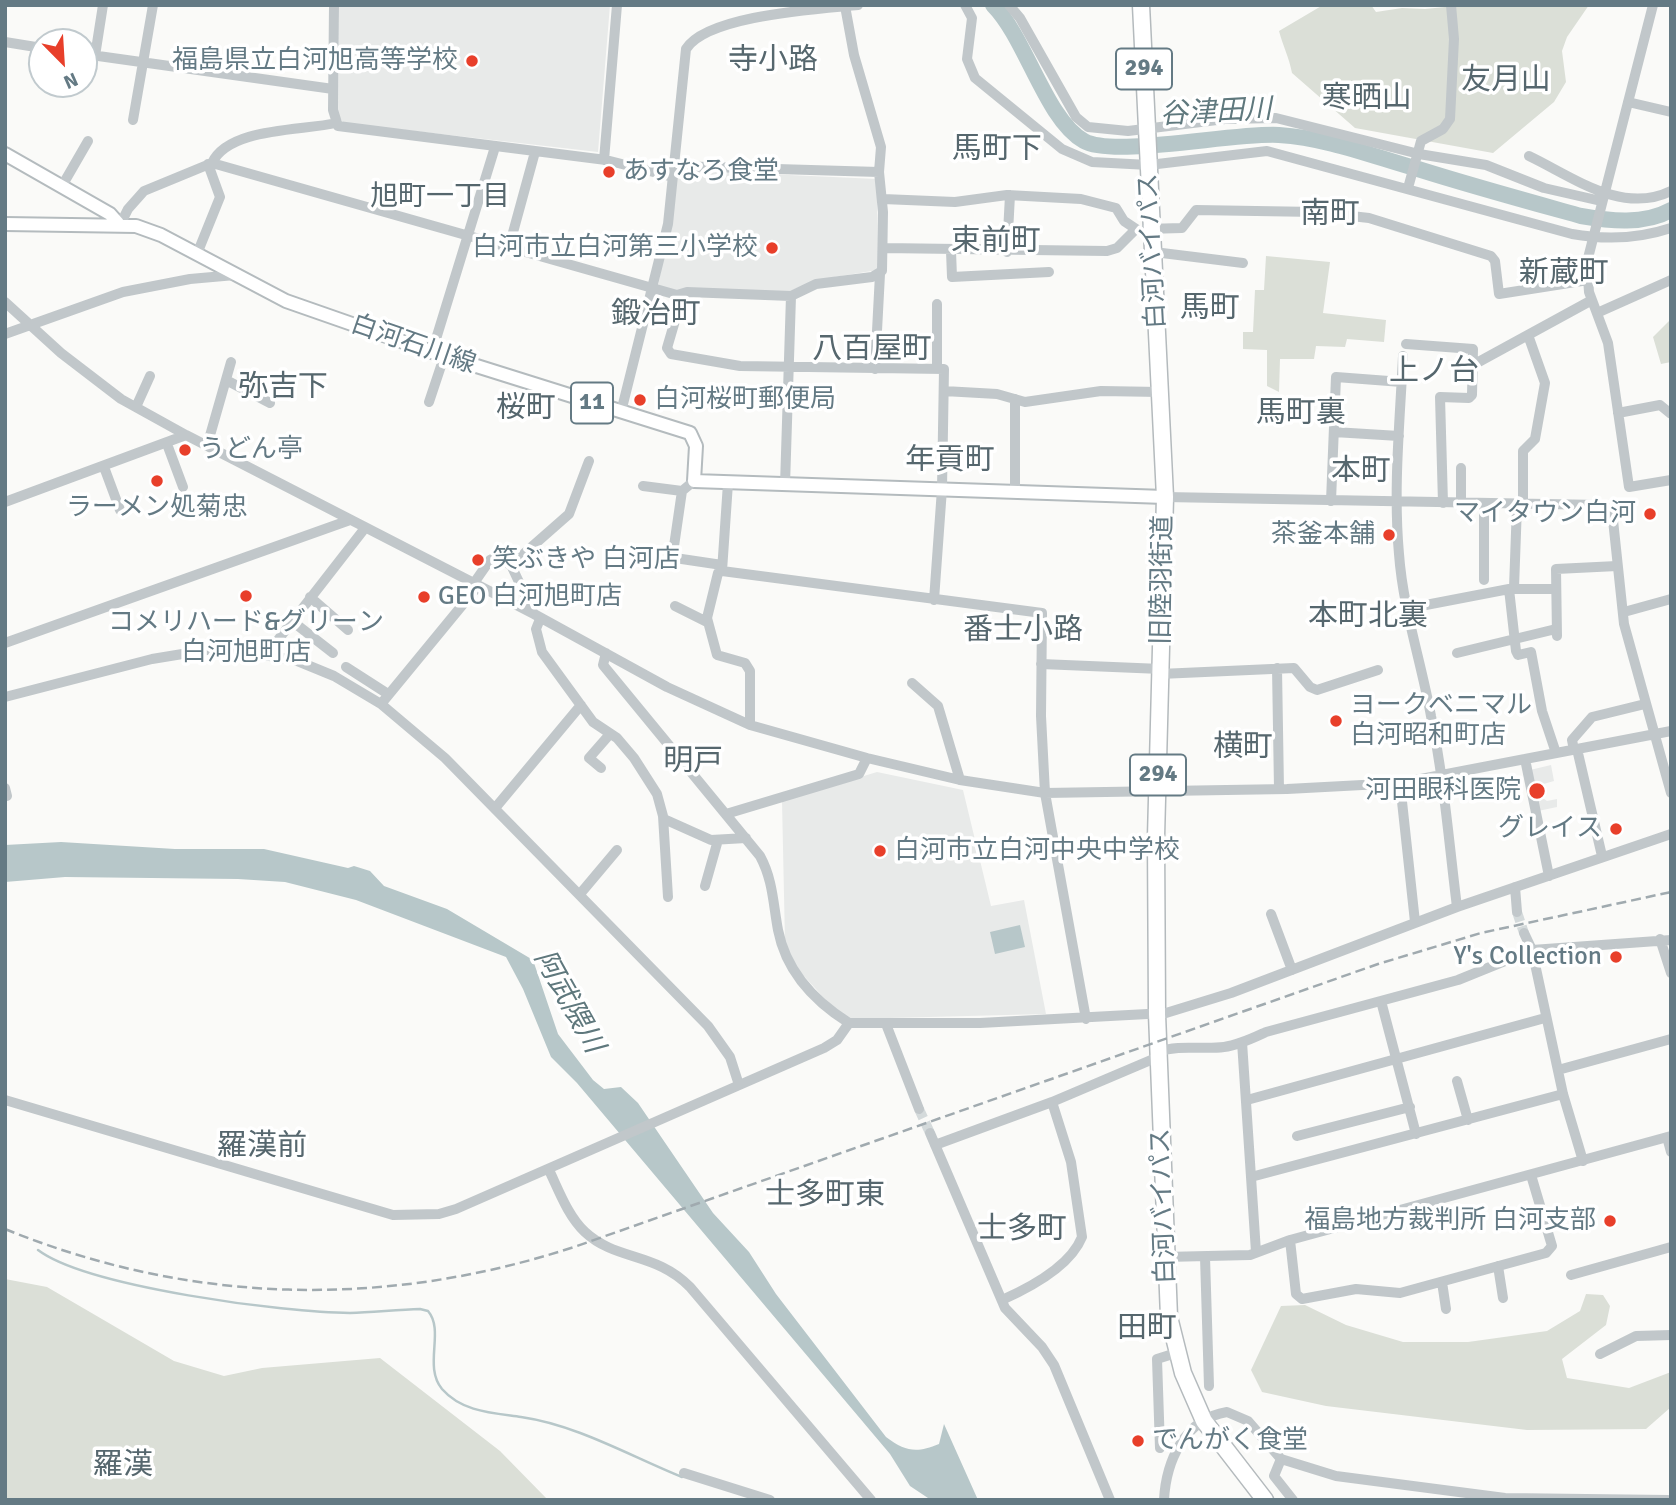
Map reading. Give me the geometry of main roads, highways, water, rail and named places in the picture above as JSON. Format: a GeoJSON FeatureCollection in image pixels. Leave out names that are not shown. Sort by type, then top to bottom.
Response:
{"type":"FeatureCollection","features":[{"type":"Feature","properties":{"kind":"highway","name":"白河バイパス"},"geometry":{"type":"LineString","coordinates":[[1140,5],[1149,162],[1144,229],[1154,252],[1165,497]]}},
{"type":"Feature","properties":{"kind":"highway","name":"旧陸羽街道"},"geometry":{"type":"LineString","coordinates":[[1158,1055],[1158,792],[1165,497]]}},
{"type":"Feature","properties":{"kind":"highway","name":"白河バイパス"},"geometry":{"type":"LineString","coordinates":[[1158,1055],[1165,1257],[1169,1317],[1176,1353],[1204,1421],[1265,1500]]}},
{"type":"Feature","properties":{"kind":"main road"},"geometry":{"type":"LineString","coordinates":[[5,154],[110,214],[120,223]]}},
{"type":"Feature","properties":{"kind":"main road","name":"白河石川線"},"geometry":{"type":"LineString","coordinates":[[5,224],[120,223],[161,234],[286,301],[438,354],[690,433],[696,446],[694,481],[1165,497]]}},
{"type":"Feature","properties":{"kind":"waterway","name":"谷津田川"},"geometry":{"type":"LineString","coordinates":[[993,5],[1016,37],[1058,116],[1084,141],[1099,146],[1148,146],[1260,135],[1297,137],[1349,148],[1581,216],[1638,220],[1671,210]]}},
{"type":"Feature","properties":{"kind":"waterway"},"geometry":{"type":"LineString","coordinates":[[38,1250],[63,1263],[98,1275],[141,1286],[236,1303],[320,1312],[428,1311],[435,1328],[434,1370],[437,1380],[442,1389],[459,1403],[478,1410],[562,1427],[682,1477]]}},
{"type":"Feature","properties":{"kind":"tunnel"},"geometry":{"type":"LineString","coordinates":[[1517,912],[1524,933]]}},
{"type":"Feature","properties":{"kind":"tunnel"},"geometry":{"type":"LineString","coordinates":[[919,1109],[930,1133]]}},
{"type":"Feature","properties":{"kind":"railway"},"geometry":{"type":"LineString","coordinates":[[5,1229],[75,1254],[146,1273],[218,1284],[290,1290],[362,1288],[434,1281],[506,1266],[577,1246],[1378,964],[1481,933],[1671,892]]}},
{"type":"Feature","properties":{"kind":"place","name":"福島県立白河旭高等学校"},"geometry":{"type":"Point","coordinates":[472,61]}},
{"type":"Feature","properties":{"kind":"place","name":"あすなろ食堂"},"geometry":{"type":"Point","coordinates":[609,172]}},
{"type":"Feature","properties":{"kind":"place","name":"白河市立白河第三小学校"},"geometry":{"type":"Point","coordinates":[772,248]}},
{"type":"Feature","properties":{"kind":"place","name":"白河桜町郵便局"},"geometry":{"type":"Point","coordinates":[640,400]}},
{"type":"Feature","properties":{"kind":"place","name":"うどん亭"},"geometry":{"type":"Point","coordinates":[185,450]}},
{"type":"Feature","properties":{"kind":"place","name":"ラーメン処菊忠"},"geometry":{"type":"Point","coordinates":[157,481]}},
{"type":"Feature","properties":{"kind":"place","name":"マイタウン白河"},"geometry":{"type":"Point","coordinates":[1650,514]}},
{"type":"Feature","properties":{"kind":"place","name":"茶釜本舗"},"geometry":{"type":"Point","coordinates":[1389,535]}},
{"type":"Feature","properties":{"kind":"place","name":"笑ぶきや 白河店"},"geometry":{"type":"Point","coordinates":[478,560]}},
{"type":"Feature","properties":{"kind":"place","name":"コメリハード&グリーン 白河旭町店"},"geometry":{"type":"Point","coordinates":[246,596]}},
{"type":"Feature","properties":{"kind":"place","name":"GEO 白河旭町店"},"geometry":{"type":"Point","coordinates":[424,597]}},
{"type":"Feature","properties":{"kind":"place","name":"ヨークベニマル 白河昭和町店"},"geometry":{"type":"Point","coordinates":[1336,721]}},
{"type":"Feature","properties":{"kind":"place","name":"河田眼科医院"},"geometry":{"type":"Point","coordinates":[1537,791]}},
{"type":"Feature","properties":{"kind":"place","name":"グレイス"},"geometry":{"type":"Point","coordinates":[1616,829]}},
{"type":"Feature","properties":{"kind":"place","name":"白河市立白河中央中学校"},"geometry":{"type":"Point","coordinates":[880,851]}},
{"type":"Feature","properties":{"kind":"place","name":"Y's Collection"},"geometry":{"type":"Point","coordinates":[1616,957]}},
{"type":"Feature","properties":{"kind":"place","name":"福島地方裁判所 白河支部"},"geometry":{"type":"Point","coordinates":[1610,1221]}},
{"type":"Feature","properties":{"kind":"place","name":"でんがく食堂"},"geometry":{"type":"Point","coordinates":[1138,1441]}},
{"type":"Feature","properties":{"kind":"district","name":"寺小路"},"geometry":{"type":"Point","coordinates":[773,61]}},
{"type":"Feature","properties":{"kind":"district","name":"友月山"},"geometry":{"type":"Point","coordinates":[1506,81]}},
{"type":"Feature","properties":{"kind":"district","name":"寒晒山"},"geometry":{"type":"Point","coordinates":[1367,99]}},
{"type":"Feature","properties":{"kind":"district","name":"馬町下"},"geometry":{"type":"Point","coordinates":[997,150]}},
{"type":"Feature","properties":{"kind":"district","name":"旭町一丁目"},"geometry":{"type":"Point","coordinates":[440,198]}},
{"type":"Feature","properties":{"kind":"district","name":"南町"},"geometry":{"type":"Point","coordinates":[1330,215]}},
{"type":"Feature","properties":{"kind":"district","name":"束前町"},"geometry":{"type":"Point","coordinates":[996,242]}},
{"type":"Feature","properties":{"kind":"district","name":"新蔵町"},"geometry":{"type":"Point","coordinates":[1564,274]}},
{"type":"Feature","properties":{"kind":"district","name":"馬町"},"geometry":{"type":"Point","coordinates":[1210,309]}},
{"type":"Feature","properties":{"kind":"district","name":"鍛冶町"},"geometry":{"type":"Point","coordinates":[656,315]}},
{"type":"Feature","properties":{"kind":"district","name":"八百屋町"},"geometry":{"type":"Point","coordinates":[872,350]}},
{"type":"Feature","properties":{"kind":"district","name":"上ノ台"},"geometry":{"type":"Point","coordinates":[1434,372]}},
{"type":"Feature","properties":{"kind":"district","name":"弥吉下"},"geometry":{"type":"Point","coordinates":[283,388]}},
{"type":"Feature","properties":{"kind":"district","name":"桜町"},"geometry":{"type":"Point","coordinates":[526,409]}},
{"type":"Feature","properties":{"kind":"district","name":"馬町裏"},"geometry":{"type":"Point","coordinates":[1301,414]}},
{"type":"Feature","properties":{"kind":"district","name":"年貢町"},"geometry":{"type":"Point","coordinates":[950,461]}},
{"type":"Feature","properties":{"kind":"district","name":"本町"},"geometry":{"type":"Point","coordinates":[1361,472]}},
{"type":"Feature","properties":{"kind":"district","name":"本町北裏"},"geometry":{"type":"Point","coordinates":[1368,617]}},
{"type":"Feature","properties":{"kind":"district","name":"番士小路"},"geometry":{"type":"Point","coordinates":[1023,631]}},
{"type":"Feature","properties":{"kind":"district","name":"横町"},"geometry":{"type":"Point","coordinates":[1243,748]}},
{"type":"Feature","properties":{"kind":"district","name":"明戸"},"geometry":{"type":"Point","coordinates":[693,762]}},
{"type":"Feature","properties":{"kind":"district","name":"羅漢前"},"geometry":{"type":"Point","coordinates":[262,1147]}},
{"type":"Feature","properties":{"kind":"district","name":"士多町東"},"geometry":{"type":"Point","coordinates":[825,1196]}},
{"type":"Feature","properties":{"kind":"district","name":"士多町"},"geometry":{"type":"Point","coordinates":[1022,1230]}},
{"type":"Feature","properties":{"kind":"district","name":"田町"},"geometry":{"type":"Point","coordinates":[1147,1329]}},
{"type":"Feature","properties":{"kind":"district","name":"羅漢"},"geometry":{"type":"Point","coordinates":[123,1466]}},
{"type":"Feature","properties":{"kind":"water label","name":"阿武隈川"},"geometry":{"type":"Point","coordinates":[568,1002]}}]}
